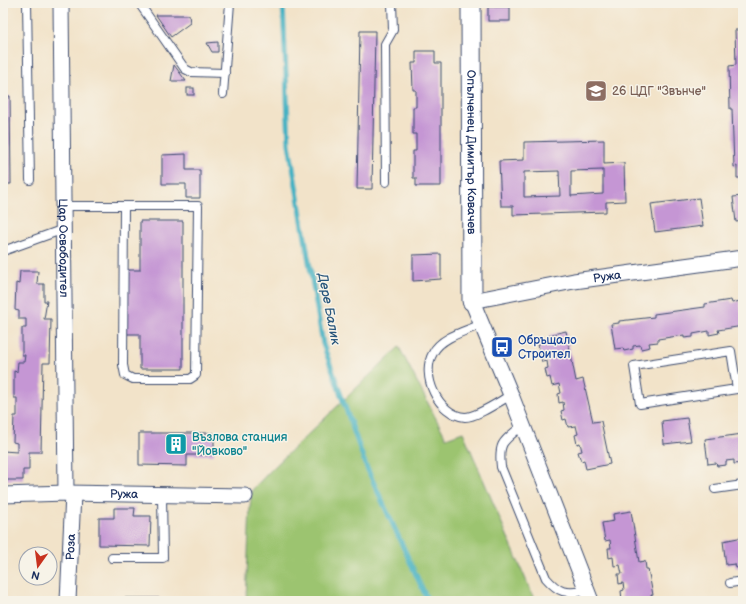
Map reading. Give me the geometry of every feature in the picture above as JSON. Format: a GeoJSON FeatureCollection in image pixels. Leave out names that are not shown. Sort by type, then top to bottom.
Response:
{"type":"FeatureCollection","features":[{"type":"Feature","properties":{"kind":"street","name":"Цар Освободител"},"geometry":{"type":"LineString","coordinates":[[61,3],[70,494]]}},
{"type":"Feature","properties":{"kind":"street","name":"Опълченец Димитър Ковачев"},"geometry":{"type":"LineString","coordinates":[[471,3],[472,301]]}},
{"type":"Feature","properties":{"kind":"street","name":"Ружа"},"geometry":{"type":"LineString","coordinates":[[472,301],[574,281],[743,258]]}},
{"type":"Feature","properties":{"kind":"street"},"geometry":{"type":"LineString","coordinates":[[472,301],[523,425],[589,596]]}},
{"type":"Feature","properties":{"kind":"street","name":"Ружа"},"geometry":{"type":"LineString","coordinates":[[3,494],[245,496]]}},
{"type":"Feature","properties":{"kind":"street","name":"Роза"},"geometry":{"type":"LineString","coordinates":[[68,601],[70,494]]}},
{"type":"Feature","properties":{"kind":"lane"},"geometry":{"type":"LineString","coordinates":[[27,3],[30,180]]}},
{"type":"Feature","properties":{"kind":"lane"},"geometry":{"type":"LineString","coordinates":[[139,3],[185,69],[191,72],[225,73]]}},
{"type":"Feature","properties":{"kind":"lane"},"geometry":{"type":"LineString","coordinates":[[223,94],[230,3]]}},
{"type":"Feature","properties":{"kind":"lane"},"geometry":{"type":"LineString","coordinates":[[386,182],[385,44],[393,30],[392,3]]}},
{"type":"Feature","properties":{"kind":"lane"},"geometry":{"type":"LineString","coordinates":[[64,206],[124,206],[198,206],[196,375],[190,379],[133,379],[126,375],[123,365],[124,206]]}},
{"type":"Feature","properties":{"kind":"lane"},"geometry":{"type":"LineString","coordinates":[[3,251],[64,228]]}},
{"type":"Feature","properties":{"kind":"lane"},"geometry":{"type":"LineString","coordinates":[[482,324],[440,345],[432,353],[428,373],[439,403],[454,414],[465,417],[476,414],[511,395]]}},
{"type":"Feature","properties":{"kind":"lane"},"geometry":{"type":"LineString","coordinates":[[731,351],[740,388],[640,404],[634,366],[731,351]]}},
{"type":"Feature","properties":{"kind":"lane"},"geometry":{"type":"LineString","coordinates":[[523,425],[503,442],[499,451],[501,467],[546,578],[556,590],[589,596]]}},
{"type":"Feature","properties":{"kind":"lane"},"geometry":{"type":"LineString","coordinates":[[714,489],[743,485]]}},
{"type":"Feature","properties":{"kind":"lane"},"geometry":{"type":"LineString","coordinates":[[112,558],[163,558],[162,495]]}},
{"type":"Feature","properties":{"kind":"lane"},"geometry":{"type":"LineString","coordinates":[[730,583],[743,581]]}},
{"type":"Feature","properties":{"kind":"green space"},"geometry":{"type":"Polygon","coordinates":[[[399,347],[446,438],[463,432],[535,601],[246,601],[252,490],[399,347]]]}},
{"type":"Feature","properties":{"kind":"building"},"geometry":{"type":"Polygon","coordinates":[[[488,7],[510,7],[510,21],[488,21],[488,7]]]}},
{"type":"Feature","properties":{"kind":"building"},"geometry":{"type":"Polygon","coordinates":[[[156,15],[189,15],[190,23],[171,37],[156,15]]]}},
{"type":"Feature","properties":{"kind":"building"},"geometry":{"type":"Polygon","coordinates":[[[735,30],[743,30],[743,178],[737,178],[737,166],[734,167],[732,109],[730,109],[729,66],[736,65],[735,30]]]}},
{"type":"Feature","properties":{"kind":"building"},"geometry":{"type":"Polygon","coordinates":[[[360,31],[375,31],[372,189],[357,189],[360,31]]]}},
{"type":"Feature","properties":{"kind":"building"},"geometry":{"type":"Polygon","coordinates":[[[218,42],[218,52],[212,52],[207,43],[218,42]]]}},
{"type":"Feature","properties":{"kind":"building"},"geometry":{"type":"Polygon","coordinates":[[[416,51],[435,51],[435,63],[441,63],[441,186],[416,186],[416,178],[413,178],[413,151],[416,151],[416,134],[413,134],[413,107],[416,107],[416,90],[413,90],[412,63],[416,63],[416,51]]]}},
{"type":"Feature","properties":{"kind":"building"},"geometry":{"type":"Polygon","coordinates":[[[174,65],[186,81],[171,81],[174,65]]]}},
{"type":"Feature","properties":{"kind":"building"},"geometry":{"type":"Polygon","coordinates":[[[187,88],[194,88],[194,95],[187,95],[187,88]]]}},
{"type":"Feature","properties":{"kind":"building"},"geometry":{"type":"Polygon","coordinates":[[[3,96],[10,96],[11,184],[3,184],[3,96]]]}},
{"type":"Feature","properties":{"kind":"building"},"geometry":{"type":"Polygon","coordinates":[[[604,140],[604,164],[624,163],[625,201],[606,202],[606,212],[513,215],[513,206],[501,206],[499,161],[524,160],[524,142],[604,140]],[[603,170],[571,171],[571,196],[603,194],[603,170]],[[559,171],[524,172],[524,197],[560,196],[559,171]]]}},
{"type":"Feature","properties":{"kind":"building"},"geometry":{"type":"Polygon","coordinates":[[[186,154],[186,170],[200,170],[200,198],[186,198],[186,184],[162,184],[162,155],[186,154]]]}},
{"type":"Feature","properties":{"kind":"building"},"geometry":{"type":"Polygon","coordinates":[[[743,196],[743,221],[736,222],[733,197],[743,196]]]}},
{"type":"Feature","properties":{"kind":"building"},"geometry":{"type":"Polygon","coordinates":[[[699,198],[703,226],[655,232],[651,204],[699,198]]]}},
{"type":"Feature","properties":{"kind":"building"},"geometry":{"type":"Polygon","coordinates":[[[140,221],[183,221],[183,369],[140,369],[140,334],[125,334],[125,270],[140,270],[140,221]]]}},
{"type":"Feature","properties":{"kind":"building"},"geometry":{"type":"Polygon","coordinates":[[[441,254],[441,279],[413,281],[413,255],[441,254]]]}},
{"type":"Feature","properties":{"kind":"building"},"geometry":{"type":"Polygon","coordinates":[[[20,271],[38,271],[37,284],[44,284],[44,301],[47,301],[44,319],[51,319],[50,363],[43,363],[41,452],[29,452],[29,470],[23,470],[23,480],[3,480],[3,451],[17,452],[17,443],[13,442],[14,416],[17,416],[17,398],[14,398],[14,371],[17,372],[18,362],[24,362],[25,355],[22,355],[22,328],[26,328],[26,319],[19,319],[19,311],[15,310],[16,283],[19,284],[20,271]]]}},
{"type":"Feature","properties":{"kind":"building"},"geometry":{"type":"Polygon","coordinates":[[[731,300],[732,303],[740,301],[743,326],[718,330],[719,333],[709,335],[709,331],[693,334],[693,337],[684,338],[684,335],[658,339],[658,342],[649,343],[650,347],[641,349],[640,345],[633,346],[633,349],[624,351],[623,348],[615,349],[611,324],[619,323],[619,321],[654,317],[654,314],[705,307],[705,304],[731,300]]]}},
{"type":"Feature","properties":{"kind":"building"},"geometry":{"type":"Polygon","coordinates":[[[566,331],[576,381],[583,379],[593,422],[601,421],[610,464],[586,469],[584,460],[581,461],[578,452],[582,451],[580,443],[577,444],[575,435],[578,434],[576,426],[568,427],[566,419],[563,420],[561,411],[564,410],[563,402],[559,403],[558,394],[561,393],[559,384],[552,386],[550,377],[547,378],[545,369],[548,368],[547,361],[542,362],[538,344],[550,341],[549,335],[566,331]]]}},
{"type":"Feature","properties":{"kind":"building"},"geometry":{"type":"Polygon","coordinates":[[[687,418],[691,441],[664,444],[662,421],[687,418]]]}},
{"type":"Feature","properties":{"kind":"building","name":"Възлова станция \"Йовково\""},"geometry":{"type":"Polygon","coordinates":[[[139,433],[214,433],[214,455],[187,455],[187,466],[139,465],[139,433]]]}},
{"type":"Feature","properties":{"kind":"building"},"geometry":{"type":"Polygon","coordinates":[[[743,434],[743,463],[734,464],[734,460],[726,461],[726,465],[717,466],[716,463],[708,464],[705,439],[743,434]]]}},
{"type":"Feature","properties":{"kind":"building"},"geometry":{"type":"Polygon","coordinates":[[[114,508],[135,508],[134,516],[151,516],[150,546],[99,545],[99,518],[114,518],[114,508]]]}},
{"type":"Feature","properties":{"kind":"building"},"geometry":{"type":"Polygon","coordinates":[[[631,511],[639,562],[645,561],[646,569],[648,569],[653,595],[651,595],[652,601],[622,600],[621,591],[624,590],[623,583],[619,584],[618,574],[622,574],[620,565],[614,566],[613,557],[609,558],[608,548],[611,548],[610,540],[605,541],[602,523],[614,521],[613,514],[631,511]]]}},
{"type":"Feature","properties":{"kind":"building"},"geometry":{"type":"Polygon","coordinates":[[[743,537],[743,566],[736,568],[735,564],[726,565],[723,541],[743,537]]]}},
{"type":"Feature","properties":{"kind":"building"},"geometry":{"type":"Polygon","coordinates":[[[103,598],[160,598],[160,601],[103,601],[103,598]]]}},
{"type":"Feature","properties":{"kind":"waterway","name":"Дере Балик"},"geometry":{"type":"LineString","coordinates":[[283,3],[289,144],[323,344],[366,466],[428,601]]}},
{"type":"Feature","properties":{"kind":"place","name":"26 ЦДГ \"Звънче\""},"geometry":{"type":"Point","coordinates":[596,91]}},
{"type":"Feature","properties":{"kind":"place","name":"Обръщало Строител"},"geometry":{"type":"Point","coordinates":[502,347]}},
{"type":"Feature","properties":{"kind":"place","name":"Възлова станция \"Йовково\""},"geometry":{"type":"Point","coordinates":[176,444]}}]}
